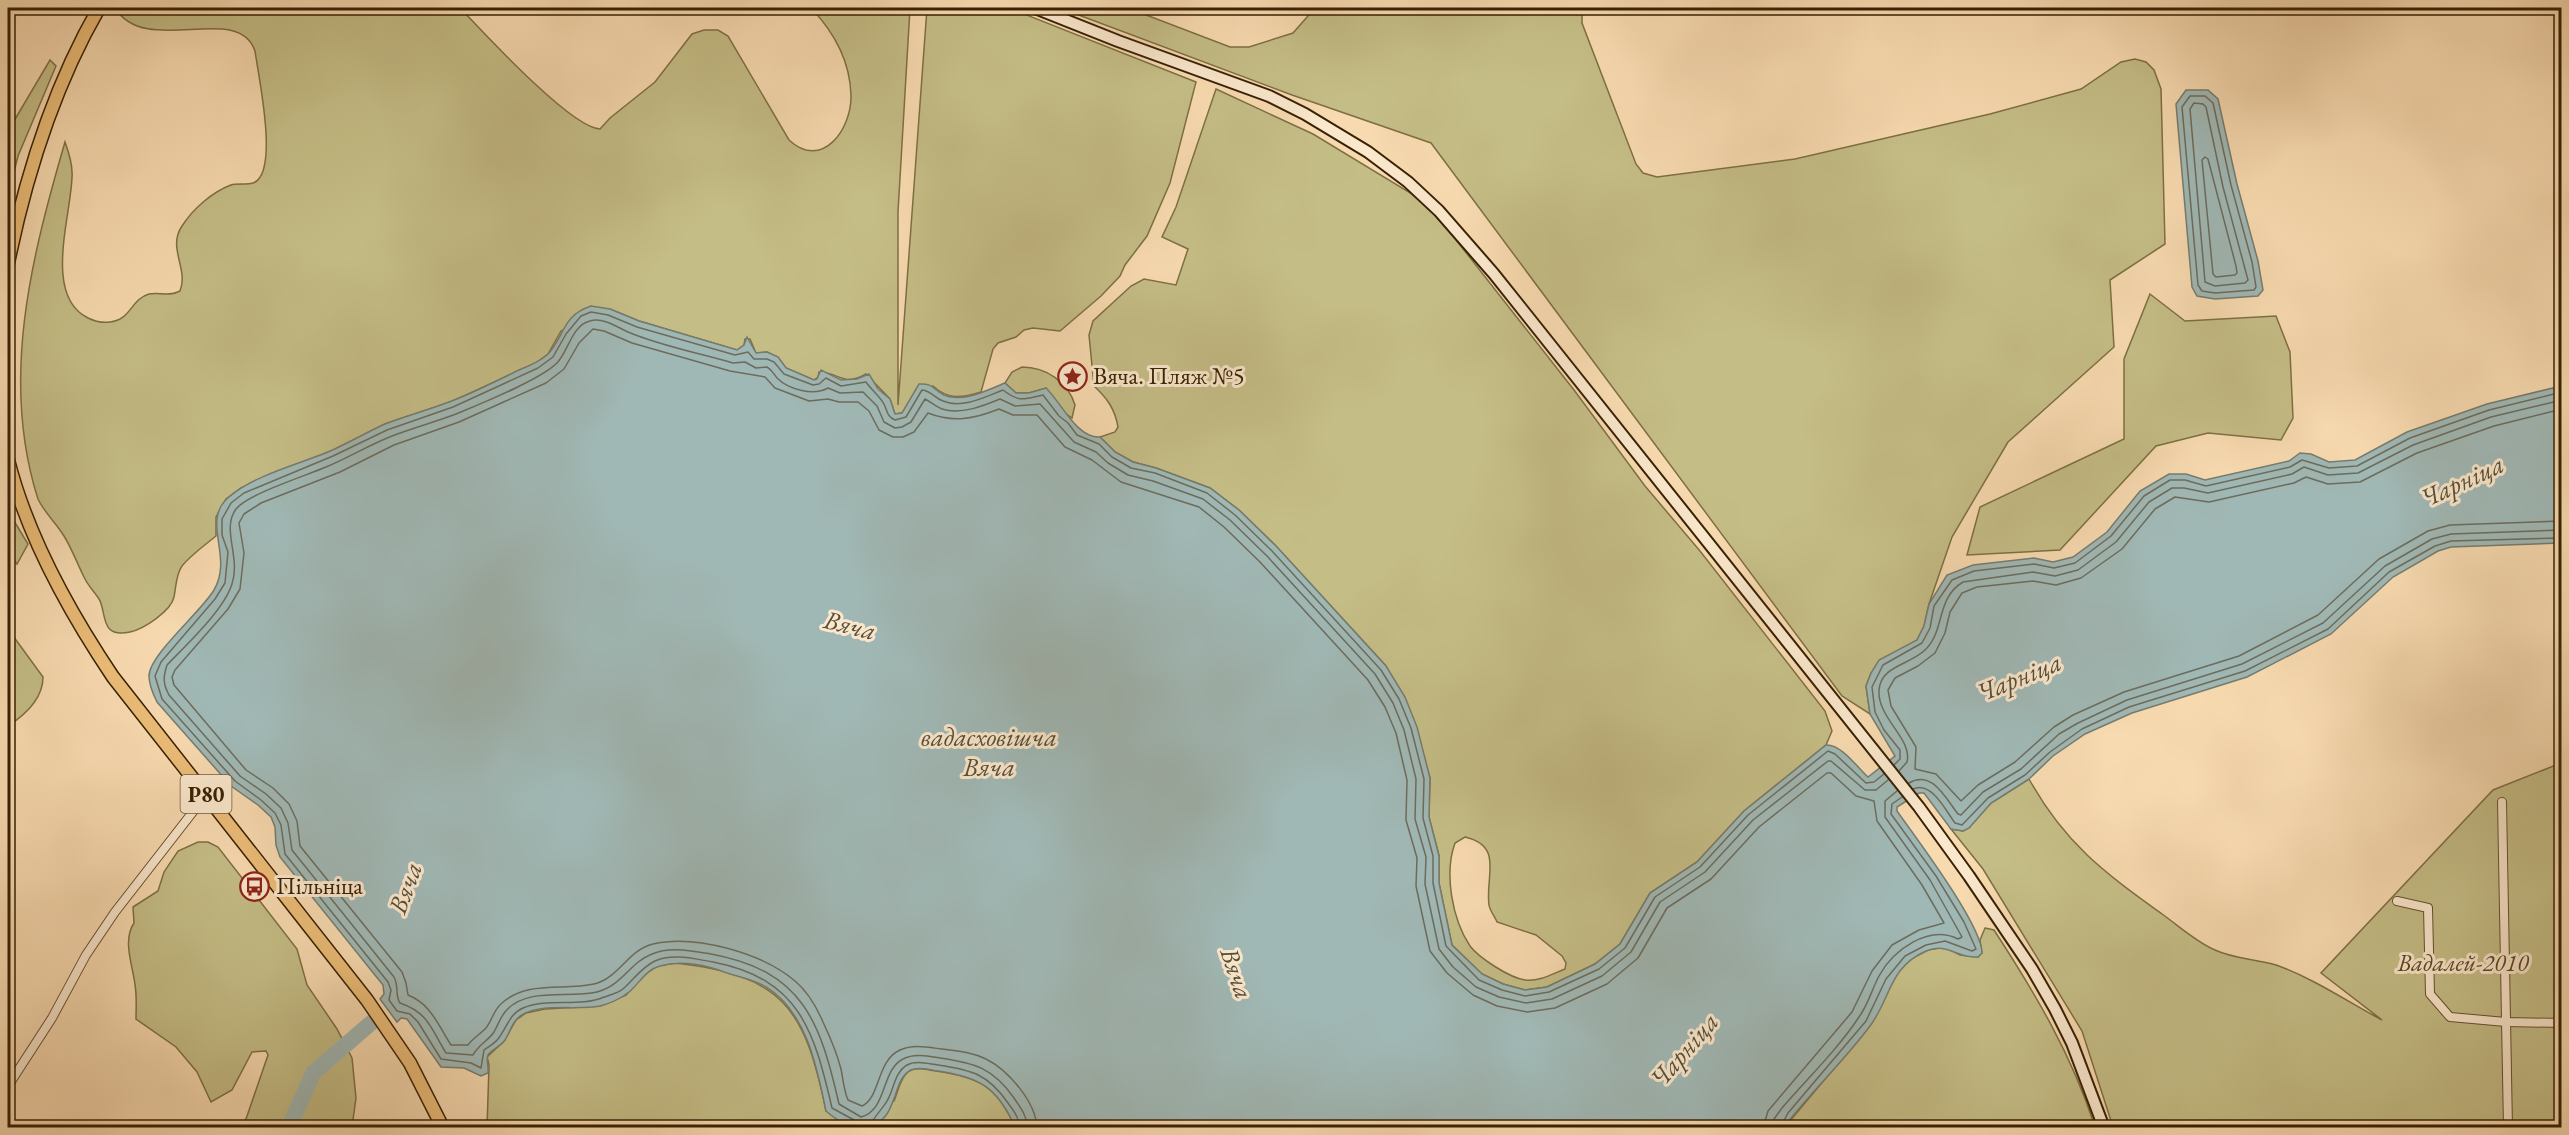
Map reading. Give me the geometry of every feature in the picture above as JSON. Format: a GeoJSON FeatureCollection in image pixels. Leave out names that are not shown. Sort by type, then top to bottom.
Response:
{"type":"FeatureCollection","features":[{"type":"Feature","properties":{"kind":"main road"},"geometry":{"type":"LineString","coordinates":[[8,263],[25,187],[39,143],[60,89],[99,8]]}},
{"type":"Feature","properties":{"kind":"main road","name":"Р80"},"geometry":{"type":"LineString","coordinates":[[8,460],[27,518],[88,639],[113,677],[367,1000],[410,1063],[443,1128]]}},
{"type":"Feature","properties":{"kind":"street"},"geometry":{"type":"LineString","coordinates":[[1035,8],[1269,96],[1305,114],[1350,141],[1408,182],[1439,211],[1494,274],[1919,807],[2032,969],[2072,1043],[2104,1128]]}},
{"type":"Feature","properties":{"kind":"street"},"geometry":{"type":"LineString","coordinates":[[8,1086],[52,1018],[86,955],[115,912],[206,795]]}},
{"type":"Feature","properties":{"kind":"street"},"geometry":{"type":"LineString","coordinates":[[2502,802],[2508,1128]]}},
{"type":"Feature","properties":{"kind":"street"},"geometry":{"type":"LineString","coordinates":[[2397,901],[2428,908],[2430,994],[2450,1017],[2506,1022],[2562,1023]]}},
{"type":"Feature","properties":{"kind":"green space"},"geometry":{"type":"Polygon","coordinates":[[[115,8],[460,8],[549,97],[569,113],[600,129],[610,118],[655,82],[692,34],[704,30],[718,30],[728,36],[789,140],[801,148],[813,151],[833,142],[841,132],[850,108],[851,95],[847,70],[839,47],[811,8],[910,8],[898,212],[898,405],[927,8],[1009,8],[1196,82],[1170,183],[1147,236],[1125,265],[1120,276],[1101,296],[1060,331],[1033,328],[998,343],[993,349],[981,392],[968,396],[950,396],[933,386],[902,413],[895,414],[890,399],[866,374],[859,378],[847,379],[819,372],[818,377],[814,380],[786,368],[778,357],[767,352],[756,353],[750,339],[745,339],[744,345],[737,350],[639,321],[610,309],[561,331],[548,354],[536,363],[451,402],[385,424],[331,451],[241,488],[226,499],[216,517],[216,536],[180,569],[174,597],[168,608],[156,619],[142,627],[120,633],[113,632],[109,628],[99,599],[86,580],[64,536],[38,499],[27,454],[21,409],[24,320],[31,275],[65,142],[72,173],[63,254],[66,292],[74,307],[88,318],[99,322],[117,320],[127,314],[138,300],[149,294],[172,294],[180,291],[182,275],[177,242],[182,226],[197,207],[217,192],[231,185],[253,183],[261,176],[265,162],[266,143],[263,100],[255,51],[245,37],[230,30],[148,29],[129,22],[115,8]]]}},
{"type":"Feature","properties":{"kind":"green space"},"geometry":{"type":"Polygon","coordinates":[[[1060,8],[1128,8],[1230,47],[1249,47],[1293,33],[1315,8],[1586,8],[1582,12],[1582,23],[1636,164],[1643,173],[1657,177],[1795,159],[1990,114],[2081,89],[2121,62],[2135,59],[2146,62],[2154,70],[2161,89],[2165,244],[2110,280],[2114,347],[2008,442],[1952,537],[1929,604],[1924,626],[1917,640],[1871,673],[1866,686],[1870,714],[1842,696],[1431,143],[1292,95],[1060,8]]]}},
{"type":"Feature","properties":{"kind":"green space"},"geometry":{"type":"Polygon","coordinates":[[[50,60],[56,66],[18,156],[8,196],[8,131],[50,60]]]}},
{"type":"Feature","properties":{"kind":"green space"},"geometry":{"type":"Polygon","coordinates":[[[1216,89],[1313,134],[1427,203],[1574,390],[1645,486],[1700,551],[1825,711],[1832,731],[1826,745],[1744,811],[1697,862],[1650,893],[1620,944],[1595,964],[1547,987],[1525,990],[1503,984],[1482,974],[1452,945],[1439,883],[1439,855],[1429,817],[1430,778],[1424,756],[1386,666],[1276,546],[1239,510],[1210,488],[1133,462],[1115,452],[1100,437],[1115,432],[1118,427],[1110,404],[1094,386],[1089,335],[1093,321],[1131,286],[1144,279],[1176,285],[1188,249],[1162,237],[1176,207],[1216,89]],[[1465,837],[1455,843],[1450,868],[1454,909],[1470,946],[1495,967],[1511,976],[1525,980],[1540,979],[1565,969],[1566,963],[1562,956],[1536,935],[1497,922],[1489,905],[1489,855],[1485,847],[1465,837]]]}},
{"type":"Feature","properties":{"kind":"green space"},"geometry":{"type":"Polygon","coordinates":[[[2150,294],[2185,321],[2276,316],[2290,352],[2293,418],[2281,440],[2208,433],[2156,446],[2060,550],[1967,555],[1980,507],[2124,439],[2124,359],[2150,294]]]}},
{"type":"Feature","properties":{"kind":"green space"},"geometry":{"type":"Polygon","coordinates":[[[1022,367],[1047,373],[1055,377],[1067,389],[1075,405],[1072,418],[1063,412],[1046,388],[1029,393],[1016,393],[1005,383],[1012,372],[1022,367]]]}},
{"type":"Feature","properties":{"kind":"green space"},"geometry":{"type":"Polygon","coordinates":[[[8,511],[28,544],[17,564],[8,551],[8,511]]]}},
{"type":"Feature","properties":{"kind":"green space"},"geometry":{"type":"Polygon","coordinates":[[[8,629],[43,677],[40,692],[32,706],[8,726],[8,629]]]}},
{"type":"Feature","properties":{"kind":"green space","name":"Вадалей-2010"},"geometry":{"type":"Polygon","coordinates":[[[2561,763],[2561,1127],[2113,1127],[2082,1031],[1983,869],[1951,829],[1963,831],[1969,828],[1991,803],[2029,779],[2057,822],[2087,855],[2194,938],[2222,953],[2290,970],[2382,1020],[2321,973],[2493,790],[2561,763]]]}},
{"type":"Feature","properties":{"kind":"green space"},"geometry":{"type":"Polygon","coordinates":[[[198,842],[208,842],[218,847],[297,949],[307,985],[337,1029],[352,1058],[356,1098],[352,1127],[238,1127],[246,1119],[268,1055],[266,1051],[252,1052],[232,1090],[211,1102],[197,1072],[176,1047],[136,1019],[136,989],[129,954],[129,938],[134,923],[133,907],[158,891],[164,872],[178,851],[198,842]]]}},
{"type":"Feature","properties":{"kind":"green space"},"geometry":{"type":"Polygon","coordinates":[[[1985,928],[1994,930],[2051,1025],[2086,1100],[2095,1127],[1784,1128],[1871,1024],[1891,981],[1909,960],[1928,950],[1945,947],[1960,955],[1978,957],[1982,953],[1980,940],[1985,928]]]}},
{"type":"Feature","properties":{"kind":"green space"},"geometry":{"type":"Polygon","coordinates":[[[675,963],[742,977],[765,988],[784,1003],[798,1023],[809,1047],[826,1111],[894,1101],[905,1075],[911,1070],[922,1069],[951,1073],[985,1086],[1001,1102],[1015,1127],[487,1128],[489,1065],[487,1057],[504,1041],[516,1020],[526,1013],[545,1009],[600,1006],[626,995],[644,975],[657,966],[675,963]]]}},
{"type":"Feature","properties":{"kind":"water"},"geometry":{"type":"Polygon","coordinates":[[[2186,90],[2208,90],[2218,99],[2237,184],[2258,261],[2263,290],[2258,296],[2215,299],[2197,296],[2192,287],[2176,104],[2186,90]]]}},
{"type":"Feature","properties":{"kind":"water","name":"вадасховішча Вяча"},"geometry":{"type":"Polygon","coordinates":[[[591,306],[610,309],[639,321],[737,350],[744,345],[747,337],[756,353],[767,352],[778,357],[786,368],[814,380],[817,379],[821,370],[841,380],[857,379],[869,374],[878,389],[890,399],[895,414],[902,413],[919,384],[931,386],[951,397],[975,395],[1005,383],[1016,393],[1029,393],[1046,388],[1077,426],[1092,436],[1100,437],[1115,452],[1133,462],[1210,488],[1239,510],[1276,546],[1386,666],[1405,697],[1417,727],[1430,778],[1429,817],[1439,856],[1439,883],[1452,945],[1482,974],[1503,984],[1525,990],[1547,987],[1595,964],[1620,944],[1650,893],[1697,862],[1744,811],[1826,745],[1843,752],[1868,777],[1895,756],[1870,714],[1866,686],[1879,660],[1917,640],[1924,626],[1929,604],[1947,575],[1973,565],[2034,558],[2053,562],[2073,557],[2107,532],[2140,491],[2169,474],[2186,474],[2205,480],[2289,461],[2300,453],[2311,454],[2329,462],[2355,460],[2407,432],[2487,404],[2561,386],[2561,543],[2451,547],[2438,551],[2393,577],[2331,634],[2247,677],[2132,713],[2085,734],[2053,756],[2029,779],[1991,803],[1969,828],[1963,831],[1951,829],[1924,793],[1919,793],[1897,807],[1897,811],[1960,903],[1979,940],[1982,953],[1978,957],[1971,957],[1940,948],[1926,951],[1914,958],[1898,974],[1870,1026],[1784,1127],[1015,1127],[1002,1103],[986,1087],[965,1077],[921,1068],[911,1070],[904,1075],[884,1118],[875,1124],[859,1127],[844,1123],[826,1111],[819,1077],[808,1042],[801,1026],[780,998],[757,982],[694,964],[677,963],[654,968],[625,995],[603,1005],[544,1009],[523,1014],[514,1022],[503,1042],[488,1055],[488,1073],[481,1076],[464,1068],[441,1067],[407,1019],[401,1018],[397,1022],[380,999],[384,994],[383,985],[280,857],[271,817],[231,786],[157,702],[150,683],[151,667],[157,657],[214,590],[221,564],[217,517],[221,506],[229,497],[239,489],[276,471],[328,452],[385,424],[441,405],[534,364],[553,348],[574,315],[591,306]]]}},
{"type":"Feature","properties":{"kind":"waterway","name":"Вяча"},"geometry":{"type":"LineString","coordinates":[[289,1128],[313,1073],[371,1023]]}},
{"type":"Feature","properties":{"kind":"place","name":"Вяча. Пляж №5"},"geometry":{"type":"Point","coordinates":[1072,376]}},
{"type":"Feature","properties":{"kind":"place","name":"Пільніца"},"geometry":{"type":"Point","coordinates":[255,886]}},
{"type":"Feature","properties":{"kind":"water label","name":"Чарніца"},"geometry":{"type":"Point","coordinates":[2462,481]}},
{"type":"Feature","properties":{"kind":"water label","name":"Чарніца"},"geometry":{"type":"Point","coordinates":[2019,677]}},
{"type":"Feature","properties":{"kind":"water label","name":"Чарніца"},"geometry":{"type":"Point","coordinates":[1684,1050]}}]}
